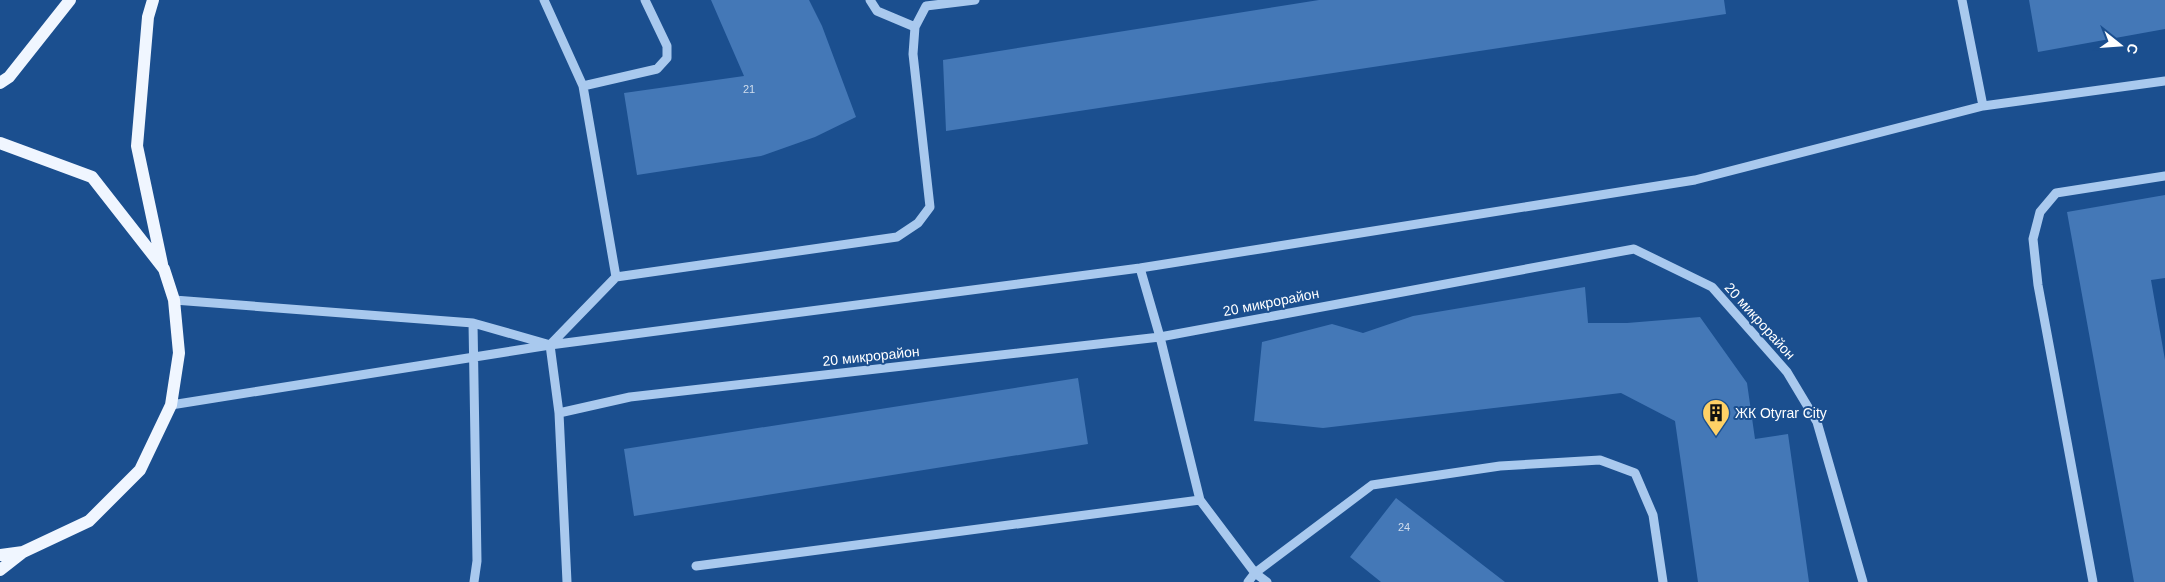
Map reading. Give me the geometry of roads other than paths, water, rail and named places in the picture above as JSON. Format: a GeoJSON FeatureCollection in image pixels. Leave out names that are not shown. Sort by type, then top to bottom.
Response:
{"type":"FeatureCollection","features":[{"type":"Feature","properties":{"kind":"main road"},"geometry":{"type":"LineString","coordinates":[[0,83],[10,77],[70,0]]}},
{"type":"Feature","properties":{"kind":"main road"},"geometry":{"type":"LineString","coordinates":[[0,570],[23,552],[89,521],[140,470],[171,405],[179,353],[174,300],[164,268],[137,146],[148,17],[153,0]]}},
{"type":"Feature","properties":{"kind":"main road"},"geometry":{"type":"LineString","coordinates":[[0,143],[92,177],[164,268]]}},
{"type":"Feature","properties":{"kind":"main road"},"geometry":{"type":"LineString","coordinates":[[0,555],[23,552]]}},
{"type":"Feature","properties":{"kind":"street"},"geometry":{"type":"LineString","coordinates":[[544,0],[583,86],[616,277]]}},
{"type":"Feature","properties":{"kind":"street"},"geometry":{"type":"LineString","coordinates":[[583,86],[657,69],[666,58],[667,46],[645,0]]}},
{"type":"Feature","properties":{"kind":"street"},"geometry":{"type":"LineString","coordinates":[[870,0],[877,10],[915,27]]}},
{"type":"Feature","properties":{"kind":"street"},"geometry":{"type":"LineString","coordinates":[[550,345],[616,277],[897,237],[918,223],[930,207],[913,54],[915,27],[926,6],[975,0]]}},
{"type":"Feature","properties":{"kind":"street"},"geometry":{"type":"LineString","coordinates":[[1962,0],[1983,106]]}},
{"type":"Feature","properties":{"kind":"street"},"geometry":{"type":"LineString","coordinates":[[171,405],[550,345],[1140,268],[1695,180],[1983,106],[2165,81]]}},
{"type":"Feature","properties":{"kind":"street"},"geometry":{"type":"LineString","coordinates":[[2093,582],[2038,285],[2032,239],[2040,212],[2056,193],[2165,176]]}},
{"type":"Feature","properties":{"kind":"street","name":"20 микрорайон"},"geometry":{"type":"LineString","coordinates":[[558,413],[630,397],[1160,337],[1634,249],[1712,287],[1787,372],[1816,422],[1863,582]]}},
{"type":"Feature","properties":{"kind":"street"},"geometry":{"type":"LineString","coordinates":[[1140,268],[1160,337],[1200,500],[1255,573],[1267,582]]}},
{"type":"Feature","properties":{"kind":"street"},"geometry":{"type":"LineString","coordinates":[[174,300],[473,323],[550,345]]}},
{"type":"Feature","properties":{"kind":"street"},"geometry":{"type":"LineString","coordinates":[[473,323],[477,561],[474,582]]}},
{"type":"Feature","properties":{"kind":"street"},"geometry":{"type":"LineString","coordinates":[[550,345],[558,413],[568,582]]}},
{"type":"Feature","properties":{"kind":"street"},"geometry":{"type":"LineString","coordinates":[[1248,582],[1255,573],[1372,485],[1500,466],[1600,460],[1635,473],[1653,515],[1663,582]]}},
{"type":"Feature","properties":{"kind":"street"},"geometry":{"type":"LineString","coordinates":[[696,566],[1200,500]]}},
{"type":"Feature","properties":{"kind":"place","name":"ЖК Otyrar City"},"geometry":{"type":"Point","coordinates":[1716,437]}}]}
